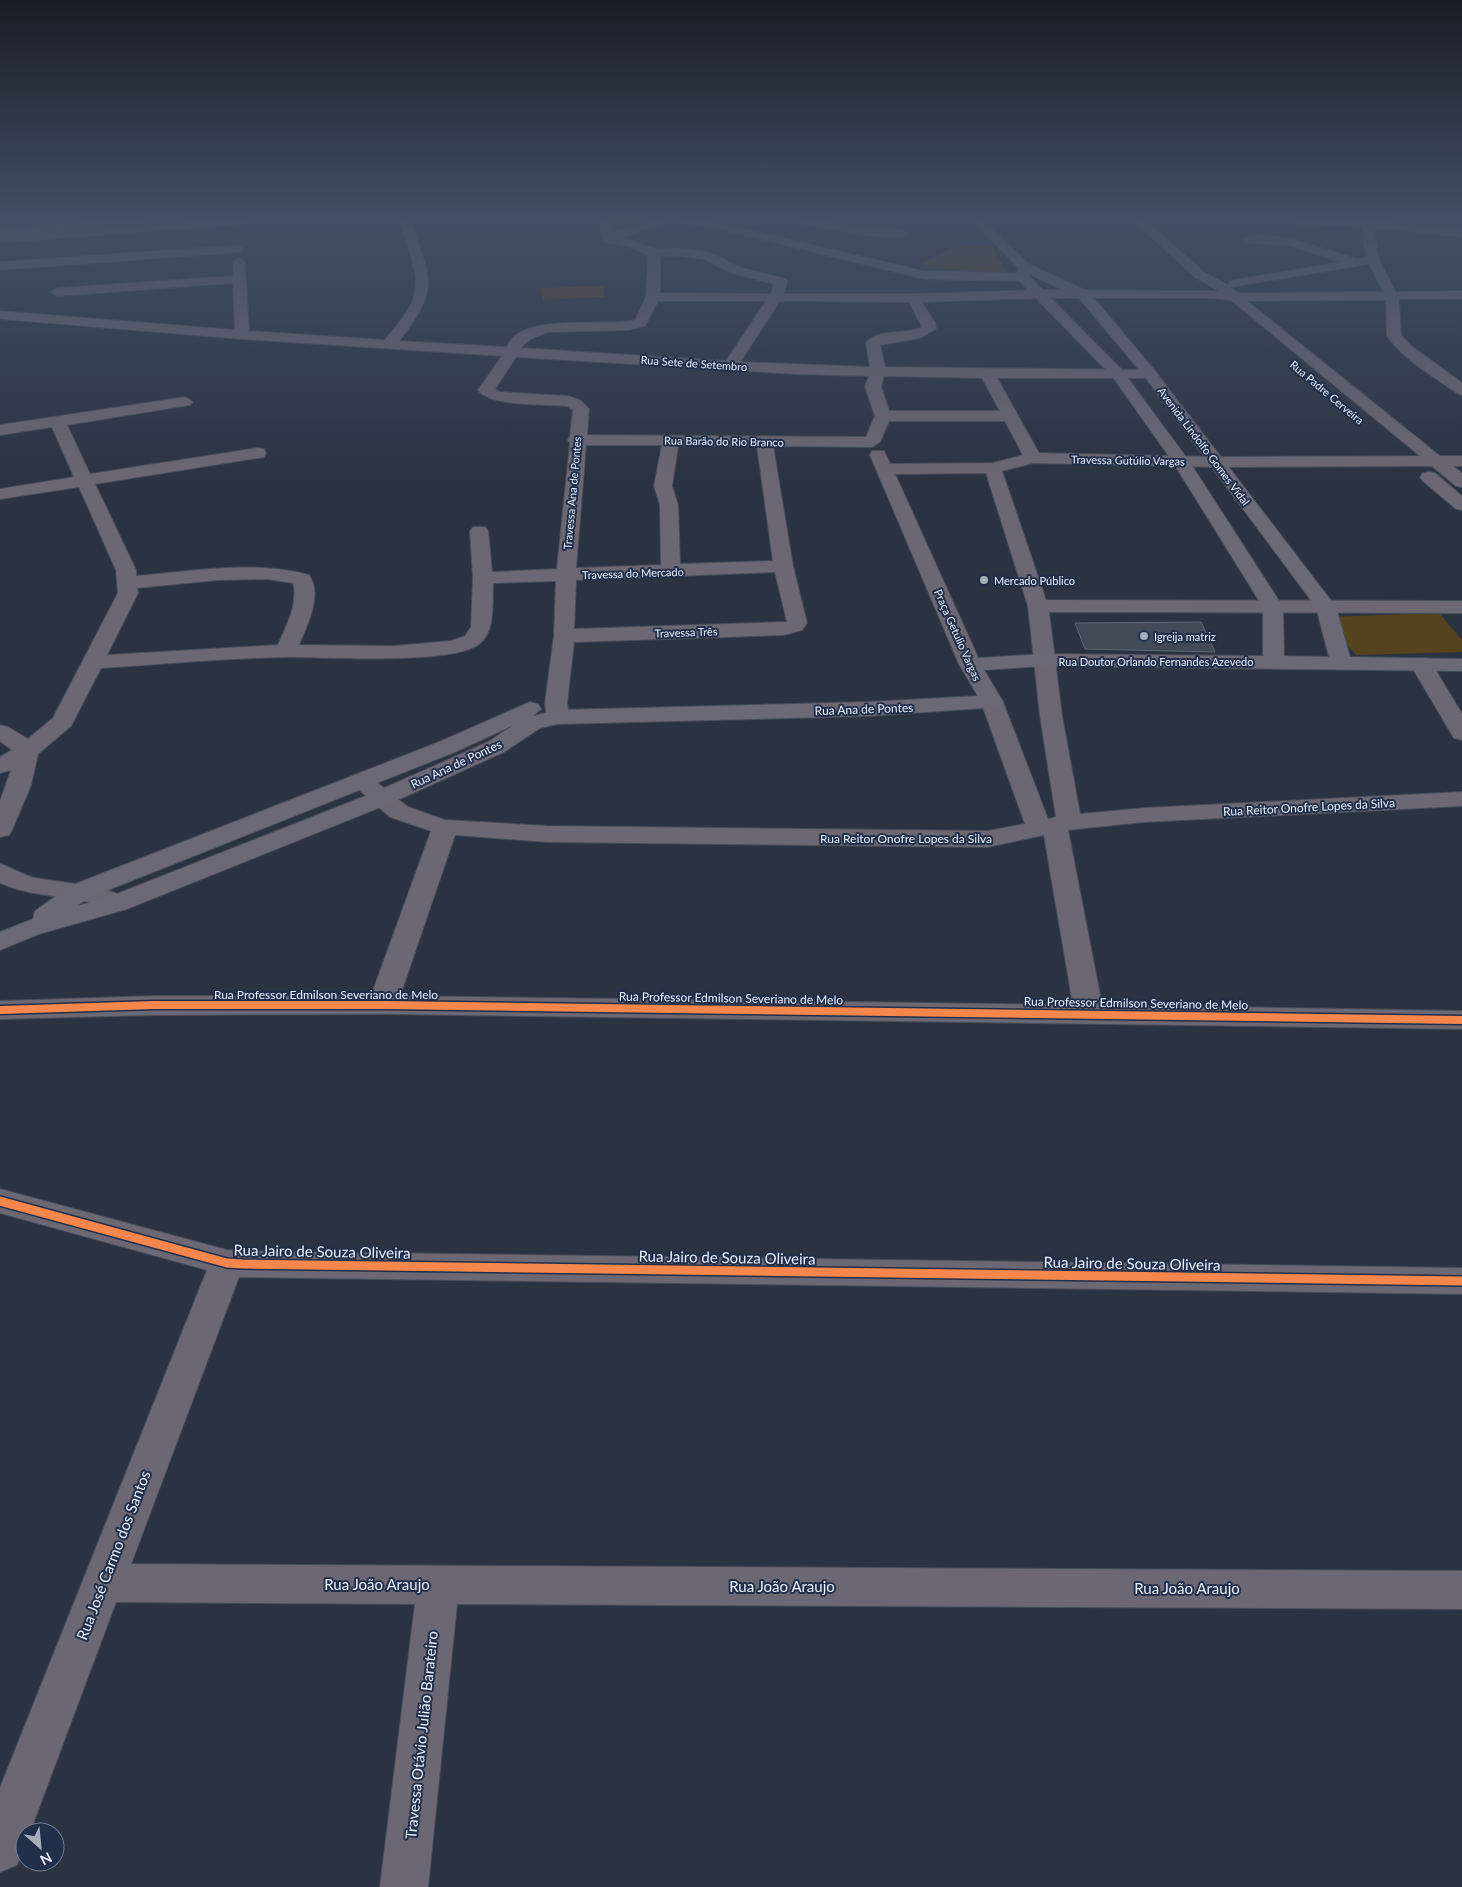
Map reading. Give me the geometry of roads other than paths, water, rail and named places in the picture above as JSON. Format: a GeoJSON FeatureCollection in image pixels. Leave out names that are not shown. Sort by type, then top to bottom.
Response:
{"type":"FeatureCollection","features":[{"type":"Feature","properties":{"kind":"main road","name":"Avenida Lindolfo Gomes Vidal"},"geometry":{"type":"LineString","coordinates":[[1052,307],[1117,373],[1181,462],[1272,607]]}},
{"type":"Feature","properties":{"kind":"main road","name":"Avenida Lindolfo Gomes Vidal"},"geometry":{"type":"LineString","coordinates":[[1094,307],[1150,374],[1326,608],[1341,662]]}},
{"type":"Feature","properties":{"kind":"main road"},"geometry":{"type":"LineString","coordinates":[[1272,607],[1274,662]]}},
{"type":"Feature","properties":{"kind":"main road","name":"Rua Doutor Orlando Fernandes Azevedo"},"geometry":{"type":"LineString","coordinates":[[970,664],[1044,660],[1341,662],[1462,665]]}},
{"type":"Feature","properties":{"kind":"main road","name":"Praça Getulio Vargas"},"geometry":{"type":"LineString","coordinates":[[970,664],[988,696]]}},
{"type":"Feature","properties":{"kind":"main road","name":"Rua Ana de Pontes"},"geometry":{"type":"LineString","coordinates":[[29,928],[79,892],[447,748],[524,710],[868,709],[988,696]]}},
{"type":"Feature","properties":{"kind":"main road","name":"Rua Ana de Pontes"},"geometry":{"type":"LineString","coordinates":[[0,942],[29,928],[118,902],[382,798],[496,747],[532,723],[557,710]]}},
{"type":"Feature","properties":{"kind":"main road"},"geometry":{"type":"LineString","coordinates":[[229,832],[250,850]]}},
{"type":"Feature","properties":{"kind":"street","name":"Rua Sete de Setembro"},"geometry":{"type":"LineString","coordinates":[[0,315],[49,307]]}},
{"type":"Feature","properties":{"kind":"street","name":"Rua Sete de Setembro"},"geometry":{"type":"LineString","coordinates":[[62,307],[242,335],[510,354],[796,370],[987,374],[1150,374]]}},
{"type":"Feature","properties":{"kind":"street"},"geometry":{"type":"LineString","coordinates":[[242,307],[242,335]]}},
{"type":"Feature","properties":{"kind":"street"},"geometry":{"type":"LineString","coordinates":[[389,344],[415,307]]}},
{"type":"Feature","properties":{"kind":"street"},"geometry":{"type":"LineString","coordinates":[[510,354],[516,343],[544,329],[639,324],[647,307]]}},
{"type":"Feature","properties":{"kind":"street"},"geometry":{"type":"LineString","coordinates":[[732,365],[769,307]]}},
{"type":"Feature","properties":{"kind":"street"},"geometry":{"type":"LineString","coordinates":[[872,442],[883,416],[873,386],[878,371],[873,343],[881,338],[911,336],[929,329],[928,323],[918,307]]}},
{"type":"Feature","properties":{"kind":"street","name":"Rua Padre Cerveira"},"geometry":{"type":"LineString","coordinates":[[1233,307],[1334,397]]}},
{"type":"Feature","properties":{"kind":"street","name":"Rua Padre Cerveira"},"geometry":{"type":"LineString","coordinates":[[1246,307],[1462,482]]}},
{"type":"Feature","properties":{"kind":"street"},"geometry":{"type":"LineString","coordinates":[[1392,307],[1392,329],[1396,340],[1462,390]]}},
{"type":"Feature","properties":{"kind":"street"},"geometry":{"type":"LineString","coordinates":[[1376,318],[1392,329]]}},
{"type":"Feature","properties":{"kind":"street","name":"Travessa Ana de Pontes"},"geometry":{"type":"LineString","coordinates":[[510,354],[486,388],[488,393],[496,396],[575,403],[580,408],[576,440],[566,575],[564,636],[557,710]]}},
{"type":"Feature","properties":{"kind":"street"},"geometry":{"type":"LineString","coordinates":[[987,374],[1033,458]]}},
{"type":"Feature","properties":{"kind":"street"},"geometry":{"type":"LineString","coordinates":[[0,430],[185,402]]}},
{"type":"Feature","properties":{"kind":"street"},"geometry":{"type":"LineString","coordinates":[[883,416],[1011,416]]}},
{"type":"Feature","properties":{"kind":"street"},"geometry":{"type":"LineString","coordinates":[[0,766],[27,752],[49,736],[63,721],[128,593],[129,583],[126,570],[57,421]]}},
{"type":"Feature","properties":{"kind":"street","name":"Rua Barão do Rio Branco"},"geometry":{"type":"LineString","coordinates":[[576,440],[872,442]]}},
{"type":"Feature","properties":{"kind":"street"},"geometry":{"type":"LineString","coordinates":[[671,440],[663,486],[670,505],[671,572]]}},
{"type":"Feature","properties":{"kind":"street"},"geometry":{"type":"LineString","coordinates":[[764,441],[783,566]]}},
{"type":"Feature","properties":{"kind":"street","name":"Praça Getulio Vargas"},"geometry":{"type":"LineString","coordinates":[[872,442],[970,664]]}},
{"type":"Feature","properties":{"kind":"street"},"geometry":{"type":"LineString","coordinates":[[1395,449],[1462,505]]}},
{"type":"Feature","properties":{"kind":"street"},"geometry":{"type":"LineString","coordinates":[[0,494],[258,453]]}},
{"type":"Feature","properties":{"kind":"street","name":"Travessa Gutúlio Vargas"},"geometry":{"type":"LineString","coordinates":[[885,469],[993,468],[1033,458],[1181,462],[1462,461]]}},
{"type":"Feature","properties":{"kind":"street","name":"Praça Getulio Vargas"},"geometry":{"type":"LineString","coordinates":[[993,468],[1038,606],[1051,716],[1054,825],[1090,1013]]}},
{"type":"Feature","properties":{"kind":"street"},"geometry":{"type":"LineString","coordinates":[[92,662],[286,651],[394,652],[454,647],[472,640],[481,627],[483,578],[479,531]]}},
{"type":"Feature","properties":{"kind":"street","name":"Travessa do Mercado"},"geometry":{"type":"LineString","coordinates":[[483,578],[671,572],[783,566]]}},
{"type":"Feature","properties":{"kind":"street","name":"Travessa Três"},"geometry":{"type":"LineString","coordinates":[[564,636],[784,629],[795,626],[797,622],[783,566]]}},
{"type":"Feature","properties":{"kind":"street"},"geometry":{"type":"LineString","coordinates":[[129,583],[236,575],[282,574],[295,576],[302,580],[305,586],[302,607],[286,651]]}},
{"type":"Feature","properties":{"kind":"street"},"geometry":{"type":"LineString","coordinates":[[1038,606],[1272,607],[1458,612]]}},
{"type":"Feature","properties":{"kind":"street"},"geometry":{"type":"LineString","coordinates":[[1421,664],[1462,733]]}},
{"type":"Feature","properties":{"kind":"street","name":"Praça Getulio Vargas"},"geometry":{"type":"LineString","coordinates":[[988,696],[1054,825]]}},
{"type":"Feature","properties":{"kind":"street"},"geometry":{"type":"LineString","coordinates":[[0,732],[18,742],[27,752]]}},
{"type":"Feature","properties":{"kind":"street"},"geometry":{"type":"LineString","coordinates":[[0,830],[19,785],[27,752]]}},
{"type":"Feature","properties":{"kind":"street","name":"Rua Reitor Onofre Lopes da Silva"},"geometry":{"type":"LineString","coordinates":[[361,781],[399,812],[445,828],[547,834],[988,839],[1054,825],[1162,814],[1462,799]]}},
{"type":"Feature","properties":{"kind":"street"},"geometry":{"type":"LineString","coordinates":[[382,1005],[445,828]]}},
{"type":"Feature","properties":{"kind":"street"},"geometry":{"type":"LineString","coordinates":[[0,872],[6,876],[34,885],[79,892],[118,902]]}},
{"type":"Feature","properties":{"kind":"street","name":"Rua Professor Edmilson Severiano de Melo"},"geometry":{"type":"LineString","coordinates":[[0,1010],[110,1005],[382,1005],[1090,1013],[1462,1020]]}},
{"type":"Feature","properties":{"kind":"street","name":"Rua Jairo de Souza Oliveira"},"geometry":{"type":"LineString","coordinates":[[0,1201],[227,1263],[1462,1281]]}},
{"type":"Feature","properties":{"kind":"street","name":"Rua José Carmo dos Santos"},"geometry":{"type":"LineString","coordinates":[[0,1848],[101,1583],[227,1263]]}},
{"type":"Feature","properties":{"kind":"street","name":"Rua João Araujo"},"geometry":{"type":"LineString","coordinates":[[101,1583],[1462,1590]]}},
{"type":"Feature","properties":{"kind":"street","name":"Travessa Otávio Julião Barateiro"},"geometry":{"type":"LineString","coordinates":[[404,1887],[438,1584]]}},
{"type":"Feature","properties":{"kind":"place","name":"Mercado Público"},"geometry":{"type":"Point","coordinates":[984,580]}},
{"type":"Feature","properties":{"kind":"place","name":"Igreija matriz"},"geometry":{"type":"Point","coordinates":[1144,636]}}]}
